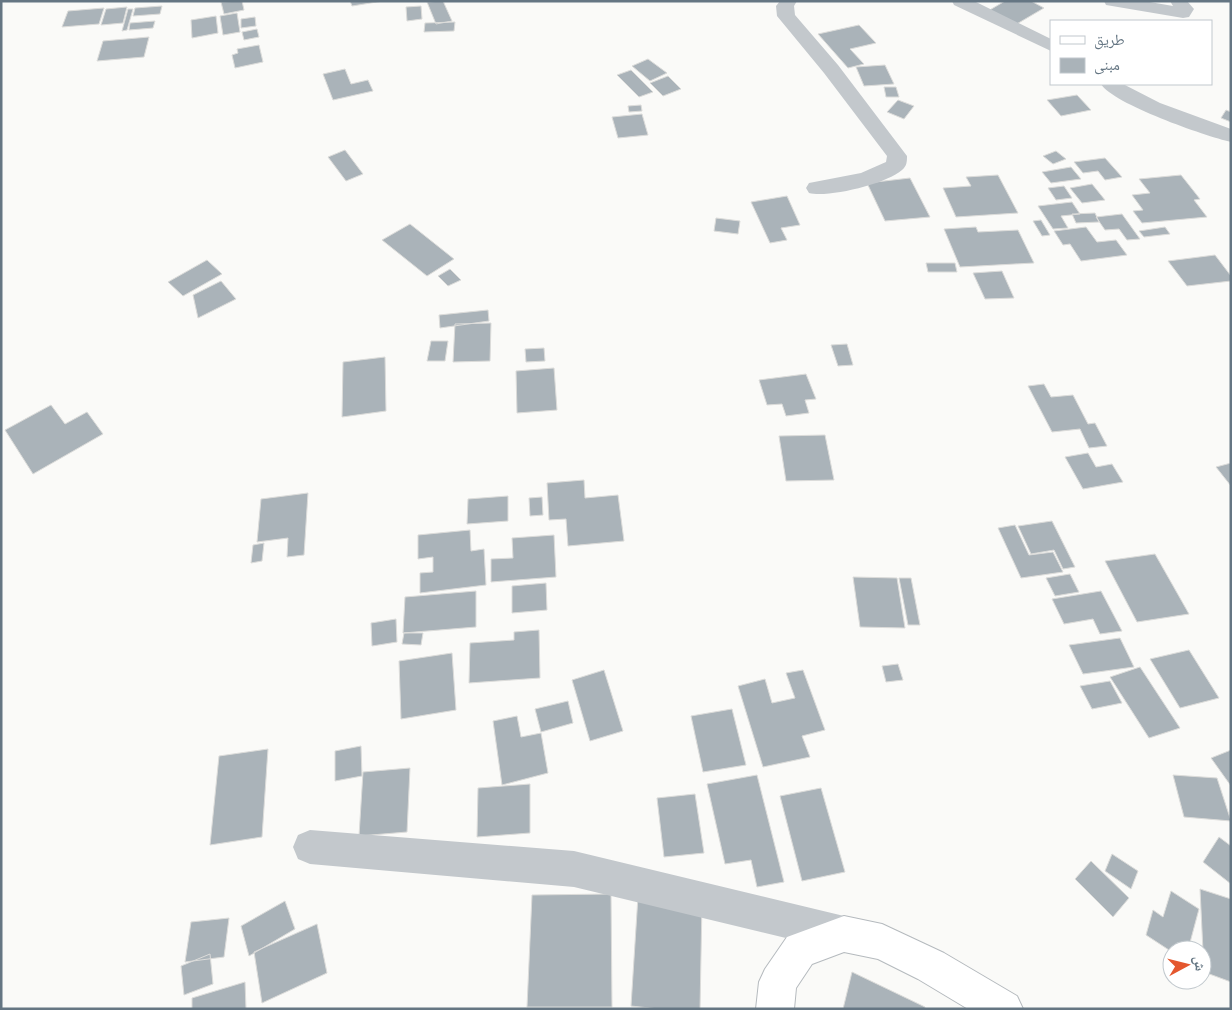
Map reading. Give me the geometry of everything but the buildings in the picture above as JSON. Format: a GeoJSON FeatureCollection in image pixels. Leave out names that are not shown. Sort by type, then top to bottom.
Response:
{"type":"FeatureCollection","features":[{"type":"Feature","properties":{"kind":"main road"},"geometry":{"type":"LineString","coordinates":[[775,1009],[778,982],[800,950],[844,934],[882,942],[931,966],[1004,1009]]}},
{"type":"Feature","properties":{"kind":"street"},"geometry":{"type":"LineString","coordinates":[[789,1],[785,6],[786,16],[831,68],[897,156],[896,165],[885,172],[864,179],[816,188]]}},
{"type":"Feature","properties":{"kind":"street"},"geometry":{"type":"LineString","coordinates":[[960,1],[981,7],[1050,45]]}},
{"type":"Feature","properties":{"kind":"street"},"geometry":{"type":"LineString","coordinates":[[1112,1],[1184,13],[1185,9],[1178,1]]}},
{"type":"Feature","properties":{"kind":"street"},"geometry":{"type":"LineString","coordinates":[[1112,85],[1122,92],[1184,120],[1231,136]]}},
{"type":"Feature","properties":{"kind":"street"},"geometry":{"type":"LineString","coordinates":[[310,847],[574,869],[844,934]]}}]}
